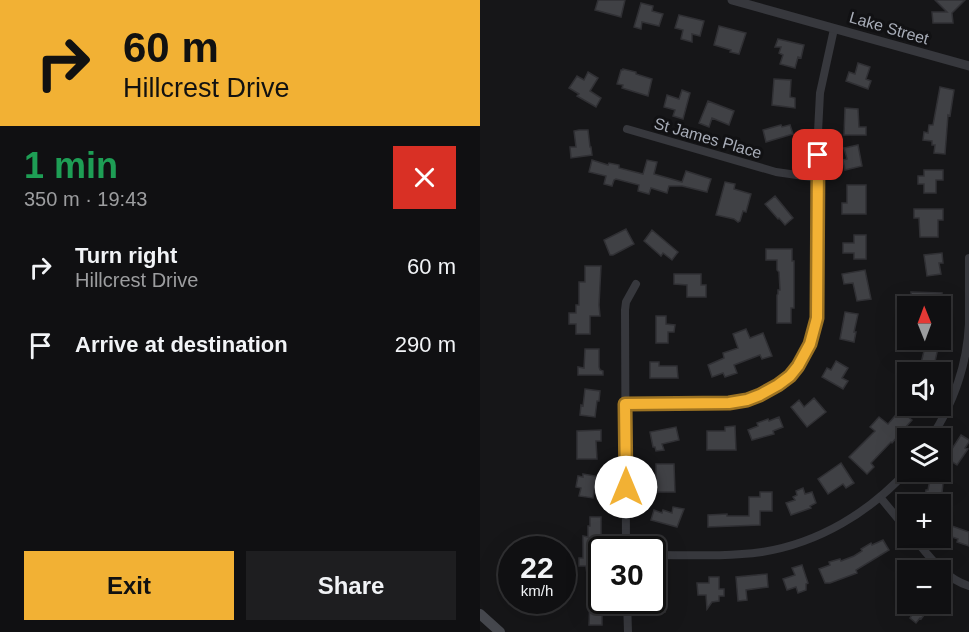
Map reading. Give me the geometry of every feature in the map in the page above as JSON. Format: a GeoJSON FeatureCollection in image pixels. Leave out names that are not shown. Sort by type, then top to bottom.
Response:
{"type":"FeatureCollection","features":[{"type":"Feature","properties":{"kind":"main road"},"geometry":{"type":"LineString","coordinates":[[480,614],[500,632]]}},
{"type":"Feature","properties":{"kind":"street","name":"Lake Street"},"geometry":{"type":"LineString","coordinates":[[732,0],[969,66]]}},
{"type":"Feature","properties":{"kind":"street"},"geometry":{"type":"LineString","coordinates":[[625,404],[729,403],[747,400],[778,385],[798,366],[810,344],[817,318],[820,93],[834,28]]}},
{"type":"Feature","properties":{"kind":"street","name":"St James Place"},"geometry":{"type":"LineString","coordinates":[[627,129],[776,172],[818,178]]}},
{"type":"Feature","properties":{"kind":"street"},"geometry":{"type":"LineString","coordinates":[[937,428],[948,408],[963,366],[969,324],[969,258]]}},
{"type":"Feature","properties":{"kind":"street"},"geometry":{"type":"LineString","coordinates":[[626,536],[625,310],[626,302],[636,284]]}},
{"type":"Feature","properties":{"kind":"street"},"geometry":{"type":"LineString","coordinates":[[666,555],[731,554],[776,549],[801,542],[825,533],[855,516],[897,482]]}},
{"type":"Feature","properties":{"kind":"street"},"geometry":{"type":"LineString","coordinates":[[880,497],[897,518]]}},
{"type":"Feature","properties":{"kind":"street"},"geometry":{"type":"LineString","coordinates":[[923,548],[940,568],[960,583],[969,586]]}},
{"type":"Feature","properties":{"kind":"street"},"geometry":{"type":"LineString","coordinates":[[627,614],[628,632]]}},
{"type":"Feature","properties":{"kind":"building"},"geometry":{"type":"Polygon","coordinates":[[[598,0],[625,0],[621,17],[595,10],[598,0]]]}},
{"type":"Feature","properties":{"kind":"building"},"geometry":{"type":"Polygon","coordinates":[[[935,0],[965,0],[952,13],[953,23],[933,23],[932,12],[947,12],[935,0]]]}},
{"type":"Feature","properties":{"kind":"building"},"geometry":{"type":"Polygon","coordinates":[[[641,3],[653,6],[652,11],[663,14],[659,26],[642,22],[641,29],[634,27],[641,3]]]}},
{"type":"Feature","properties":{"kind":"building"},"geometry":{"type":"Polygon","coordinates":[[[679,15],[704,21],[700,36],[692,34],[692,42],[681,39],[683,30],[675,28],[679,15]]]}},
{"type":"Feature","properties":{"kind":"building"},"geometry":{"type":"Polygon","coordinates":[[[719,26],[746,33],[739,54],[714,45],[719,26]]]}},
{"type":"Feature","properties":{"kind":"building"},"geometry":{"type":"Polygon","coordinates":[[[778,39],[804,45],[801,58],[798,57],[795,68],[780,64],[783,55],[779,53],[781,47],[775,47],[778,39]]]}},
{"type":"Feature","properties":{"kind":"building"},"geometry":{"type":"Polygon","coordinates":[[[858,63],[870,67],[866,79],[871,81],[868,89],[846,81],[849,72],[855,74],[858,63]]]}},
{"type":"Feature","properties":{"kind":"building"},"geometry":{"type":"Polygon","coordinates":[[[623,69],[652,79],[648,96],[622,88],[623,85],[617,84],[623,69]]]}},
{"type":"Feature","properties":{"kind":"building"},"geometry":{"type":"Polygon","coordinates":[[[588,72],[598,78],[590,91],[601,98],[596,107],[577,96],[579,94],[569,88],[577,76],[584,80],[588,72]]]}},
{"type":"Feature","properties":{"kind":"building"},"geometry":{"type":"Polygon","coordinates":[[[774,79],[791,80],[790,97],[795,98],[795,108],[772,105],[774,79]]]}},
{"type":"Feature","properties":{"kind":"building"},"geometry":{"type":"Polygon","coordinates":[[[940,87],[954,90],[950,116],[948,115],[945,154],[934,153],[935,145],[932,145],[932,141],[923,140],[924,132],[928,133],[929,125],[933,125],[940,87]]]}},
{"type":"Feature","properties":{"kind":"building"},"geometry":{"type":"Polygon","coordinates":[[[682,90],[690,93],[683,119],[673,116],[675,110],[664,107],[667,95],[679,99],[682,90]]]}},
{"type":"Feature","properties":{"kind":"building"},"geometry":{"type":"Polygon","coordinates":[[[708,101],[734,111],[729,125],[712,118],[709,127],[699,123],[708,101]]]}},
{"type":"Feature","properties":{"kind":"building"},"geometry":{"type":"Polygon","coordinates":[[[845,108],[858,109],[859,127],[866,127],[866,135],[844,135],[845,108]]]}},
{"type":"Feature","properties":{"kind":"building"},"geometry":{"type":"Polygon","coordinates":[[[781,125],[782,127],[790,125],[793,134],[766,142],[763,130],[781,125]]]}},
{"type":"Feature","properties":{"kind":"building"},"geometry":{"type":"Polygon","coordinates":[[[588,130],[592,155],[571,158],[570,147],[576,147],[574,131],[588,130]]]}},
{"type":"Feature","properties":{"kind":"building"},"geometry":{"type":"Polygon","coordinates":[[[858,145],[862,166],[845,170],[843,160],[847,159],[844,148],[858,145]]]}},
{"type":"Feature","properties":{"kind":"building"},"geometry":{"type":"Polygon","coordinates":[[[592,160],[608,165],[609,163],[619,165],[619,168],[643,174],[647,160],[657,162],[654,174],[682,182],[686,171],[711,179],[707,192],[682,186],[669,186],[667,193],[651,188],[649,194],[638,191],[639,185],[616,179],[612,186],[604,184],[606,176],[589,172],[592,160]]]}},
{"type":"Feature","properties":{"kind":"building"},"geometry":{"type":"Polygon","coordinates":[[[924,170],[943,170],[943,180],[936,180],[936,193],[924,193],[924,184],[918,184],[918,176],[924,176],[924,170]]]}},
{"type":"Feature","properties":{"kind":"building"},"geometry":{"type":"Polygon","coordinates":[[[725,182],[735,184],[734,189],[751,194],[746,212],[743,211],[738,222],[716,215],[725,182]]]}},
{"type":"Feature","properties":{"kind":"building"},"geometry":{"type":"Polygon","coordinates":[[[847,185],[866,185],[866,214],[842,214],[842,203],[847,203],[847,185]]]}},
{"type":"Feature","properties":{"kind":"building"},"geometry":{"type":"Polygon","coordinates":[[[775,196],[793,218],[785,225],[765,204],[775,196]]]}},
{"type":"Feature","properties":{"kind":"building"},"geometry":{"type":"Polygon","coordinates":[[[914,209],[943,209],[943,220],[938,220],[938,237],[920,237],[919,218],[914,218],[914,209]]]}},
{"type":"Feature","properties":{"kind":"building"},"geometry":{"type":"Polygon","coordinates":[[[626,229],[634,244],[610,255],[604,240],[626,229]]]}},
{"type":"Feature","properties":{"kind":"building"},"geometry":{"type":"Polygon","coordinates":[[[652,230],[678,252],[672,260],[663,253],[661,256],[644,241],[652,230]]]}},
{"type":"Feature","properties":{"kind":"building"},"geometry":{"type":"Polygon","coordinates":[[[854,235],[866,235],[866,259],[854,259],[854,253],[843,253],[843,243],[854,243],[854,235]]]}},
{"type":"Feature","properties":{"kind":"building"},"geometry":{"type":"Polygon","coordinates":[[[766,249],[792,249],[794,308],[791,308],[791,323],[777,323],[779,272],[777,260],[766,260],[766,249]]]}},
{"type":"Feature","properties":{"kind":"building"},"geometry":{"type":"Polygon","coordinates":[[[942,253],[943,263],[939,263],[941,274],[927,276],[924,255],[942,253]]]}},
{"type":"Feature","properties":{"kind":"building"},"geometry":{"type":"Polygon","coordinates":[[[585,266],[601,266],[600,316],[590,316],[590,334],[576,334],[576,324],[569,324],[569,313],[576,313],[576,305],[579,305],[579,282],[585,282],[585,266]]]}},
{"type":"Feature","properties":{"kind":"building"},"geometry":{"type":"Polygon","coordinates":[[[865,270],[871,299],[857,301],[853,283],[844,284],[842,274],[865,270]]]}},
{"type":"Feature","properties":{"kind":"building"},"geometry":{"type":"Polygon","coordinates":[[[674,274],[701,274],[701,285],[706,285],[706,297],[687,297],[687,285],[674,284],[674,274]]]}},
{"type":"Feature","properties":{"kind":"building"},"geometry":{"type":"Polygon","coordinates":[[[911,292],[942,293],[942,296],[911,296],[911,292]]]}},
{"type":"Feature","properties":{"kind":"building"},"geometry":{"type":"Polygon","coordinates":[[[845,312],[858,314],[854,342],[840,339],[845,312]]]}},
{"type":"Feature","properties":{"kind":"building"},"geometry":{"type":"Polygon","coordinates":[[[656,316],[666,316],[666,324],[675,325],[674,332],[668,332],[668,343],[656,343],[656,316]]]}},
{"type":"Feature","properties":{"kind":"building"},"geometry":{"type":"Polygon","coordinates":[[[746,329],[750,338],[763,333],[772,356],[762,359],[760,355],[734,365],[737,373],[725,377],[723,373],[712,377],[708,365],[724,358],[723,353],[738,348],[733,334],[746,329]]]}},
{"type":"Feature","properties":{"kind":"building"},"geometry":{"type":"Polygon","coordinates":[[[585,349],[599,349],[599,367],[603,375],[578,375],[578,367],[584,368],[585,349]]]}},
{"type":"Feature","properties":{"kind":"building"},"geometry":{"type":"Polygon","coordinates":[[[924,350],[938,350],[935,362],[921,362],[924,350]]]}},
{"type":"Feature","properties":{"kind":"building"},"geometry":{"type":"Polygon","coordinates":[[[836,361],[848,368],[842,378],[848,381],[843,389],[822,377],[827,368],[831,370],[836,361]]]}},
{"type":"Feature","properties":{"kind":"building"},"geometry":{"type":"Polygon","coordinates":[[[650,362],[659,362],[659,366],[677,366],[678,378],[650,378],[650,362]]]}},
{"type":"Feature","properties":{"kind":"building"},"geometry":{"type":"Polygon","coordinates":[[[585,389],[600,391],[595,417],[580,415],[585,389]]]}},
{"type":"Feature","properties":{"kind":"building"},"geometry":{"type":"Polygon","coordinates":[[[814,398],[826,412],[807,427],[791,407],[799,400],[804,407],[814,398]]]}},
{"type":"Feature","properties":{"kind":"building"},"geometry":{"type":"Polygon","coordinates":[[[897,414],[897,416],[907,416],[912,420],[905,428],[897,428],[897,437],[871,463],[874,467],[867,474],[849,457],[875,431],[870,427],[879,417],[888,424],[897,414]]]}},
{"type":"Feature","properties":{"kind":"building"},"geometry":{"type":"Polygon","coordinates":[[[779,417],[783,427],[773,431],[774,434],[752,440],[748,430],[758,426],[757,423],[779,417]]]}},
{"type":"Feature","properties":{"kind":"building"},"geometry":{"type":"Polygon","coordinates":[[[735,426],[736,450],[707,450],[707,431],[725,431],[725,427],[735,426]]]}},
{"type":"Feature","properties":{"kind":"building"},"geometry":{"type":"Polygon","coordinates":[[[676,427],[679,440],[662,444],[664,450],[656,451],[650,432],[676,427]]]}},
{"type":"Feature","properties":{"kind":"building"},"geometry":{"type":"Polygon","coordinates":[[[601,430],[601,441],[596,441],[597,459],[577,459],[577,431],[601,430]]]}},
{"type":"Feature","properties":{"kind":"building"},"geometry":{"type":"Polygon","coordinates":[[[961,435],[969,440],[965,448],[968,449],[957,465],[951,461],[951,450],[961,435]]]}},
{"type":"Feature","properties":{"kind":"building"},"geometry":{"type":"Polygon","coordinates":[[[841,463],[854,483],[846,488],[843,484],[828,494],[818,479],[841,463]]]}},
{"type":"Feature","properties":{"kind":"building"},"geometry":{"type":"Polygon","coordinates":[[[656,464],[674,464],[675,492],[651,492],[651,482],[656,482],[656,464]]]}},
{"type":"Feature","properties":{"kind":"building"},"geometry":{"type":"Polygon","coordinates":[[[583,474],[601,477],[599,488],[595,487],[593,498],[579,496],[581,488],[576,487],[578,476],[583,477],[583,474]]]}},
{"type":"Feature","properties":{"kind":"building"},"geometry":{"type":"Polygon","coordinates":[[[929,482],[943,483],[942,494],[925,494],[929,482]]]}},
{"type":"Feature","properties":{"kind":"building"},"geometry":{"type":"Polygon","coordinates":[[[803,488],[805,494],[812,492],[816,503],[810,506],[811,508],[791,515],[786,503],[795,500],[793,497],[797,495],[796,491],[803,488]]]}},
{"type":"Feature","properties":{"kind":"building"},"geometry":{"type":"Polygon","coordinates":[[[760,492],[772,492],[772,511],[760,511],[760,525],[708,527],[708,515],[749,516],[749,497],[760,497],[760,492]]]}},
{"type":"Feature","properties":{"kind":"building"},"geometry":{"type":"Polygon","coordinates":[[[673,507],[684,509],[677,527],[651,520],[654,510],[672,513],[673,507]]]}},
{"type":"Feature","properties":{"kind":"building"},"geometry":{"type":"Polygon","coordinates":[[[590,517],[601,517],[601,536],[588,536],[588,526],[590,526],[590,517]]]}},
{"type":"Feature","properties":{"kind":"building"},"geometry":{"type":"Polygon","coordinates":[[[951,526],[969,532],[969,546],[957,542],[958,539],[951,537],[951,526]]]}},
{"type":"Feature","properties":{"kind":"building"},"geometry":{"type":"Polygon","coordinates":[[[583,536],[588,537],[588,583],[586,566],[579,566],[579,558],[583,558],[583,536]]]}},
{"type":"Feature","properties":{"kind":"building"},"geometry":{"type":"Polygon","coordinates":[[[883,540],[889,550],[856,570],[857,573],[825,583],[819,569],[830,565],[829,562],[840,559],[841,561],[854,556],[871,543],[872,545],[883,540]]]}},
{"type":"Feature","properties":{"kind":"building"},"geometry":{"type":"Polygon","coordinates":[[[802,565],[808,583],[806,590],[798,593],[796,587],[787,590],[783,579],[795,575],[792,568],[802,565]]]}},
{"type":"Feature","properties":{"kind":"building"},"geometry":{"type":"Polygon","coordinates":[[[767,574],[768,587],[746,590],[747,600],[738,601],[736,577],[767,574]]]}},
{"type":"Feature","properties":{"kind":"building"},"geometry":{"type":"Polygon","coordinates":[[[709,577],[719,577],[719,589],[724,589],[724,596],[719,596],[719,601],[712,602],[707,609],[706,595],[698,595],[697,583],[709,583],[709,577]]]}},
{"type":"Feature","properties":{"kind":"building"},"geometry":{"type":"Polygon","coordinates":[[[589,614],[602,614],[602,625],[589,625],[589,614]]]}},
{"type":"Feature","properties":{"kind":"building"},"geometry":{"type":"Polygon","coordinates":[[[912,614],[925,614],[916,623],[910,618],[912,614]]]}},
{"type":"Feature","properties":{"kind":"route"},"geometry":{"type":"LineString","coordinates":[[626,487],[625,404],[729,403],[747,400],[778,385],[798,366],[810,344],[817,318],[818,155]]}}]}
